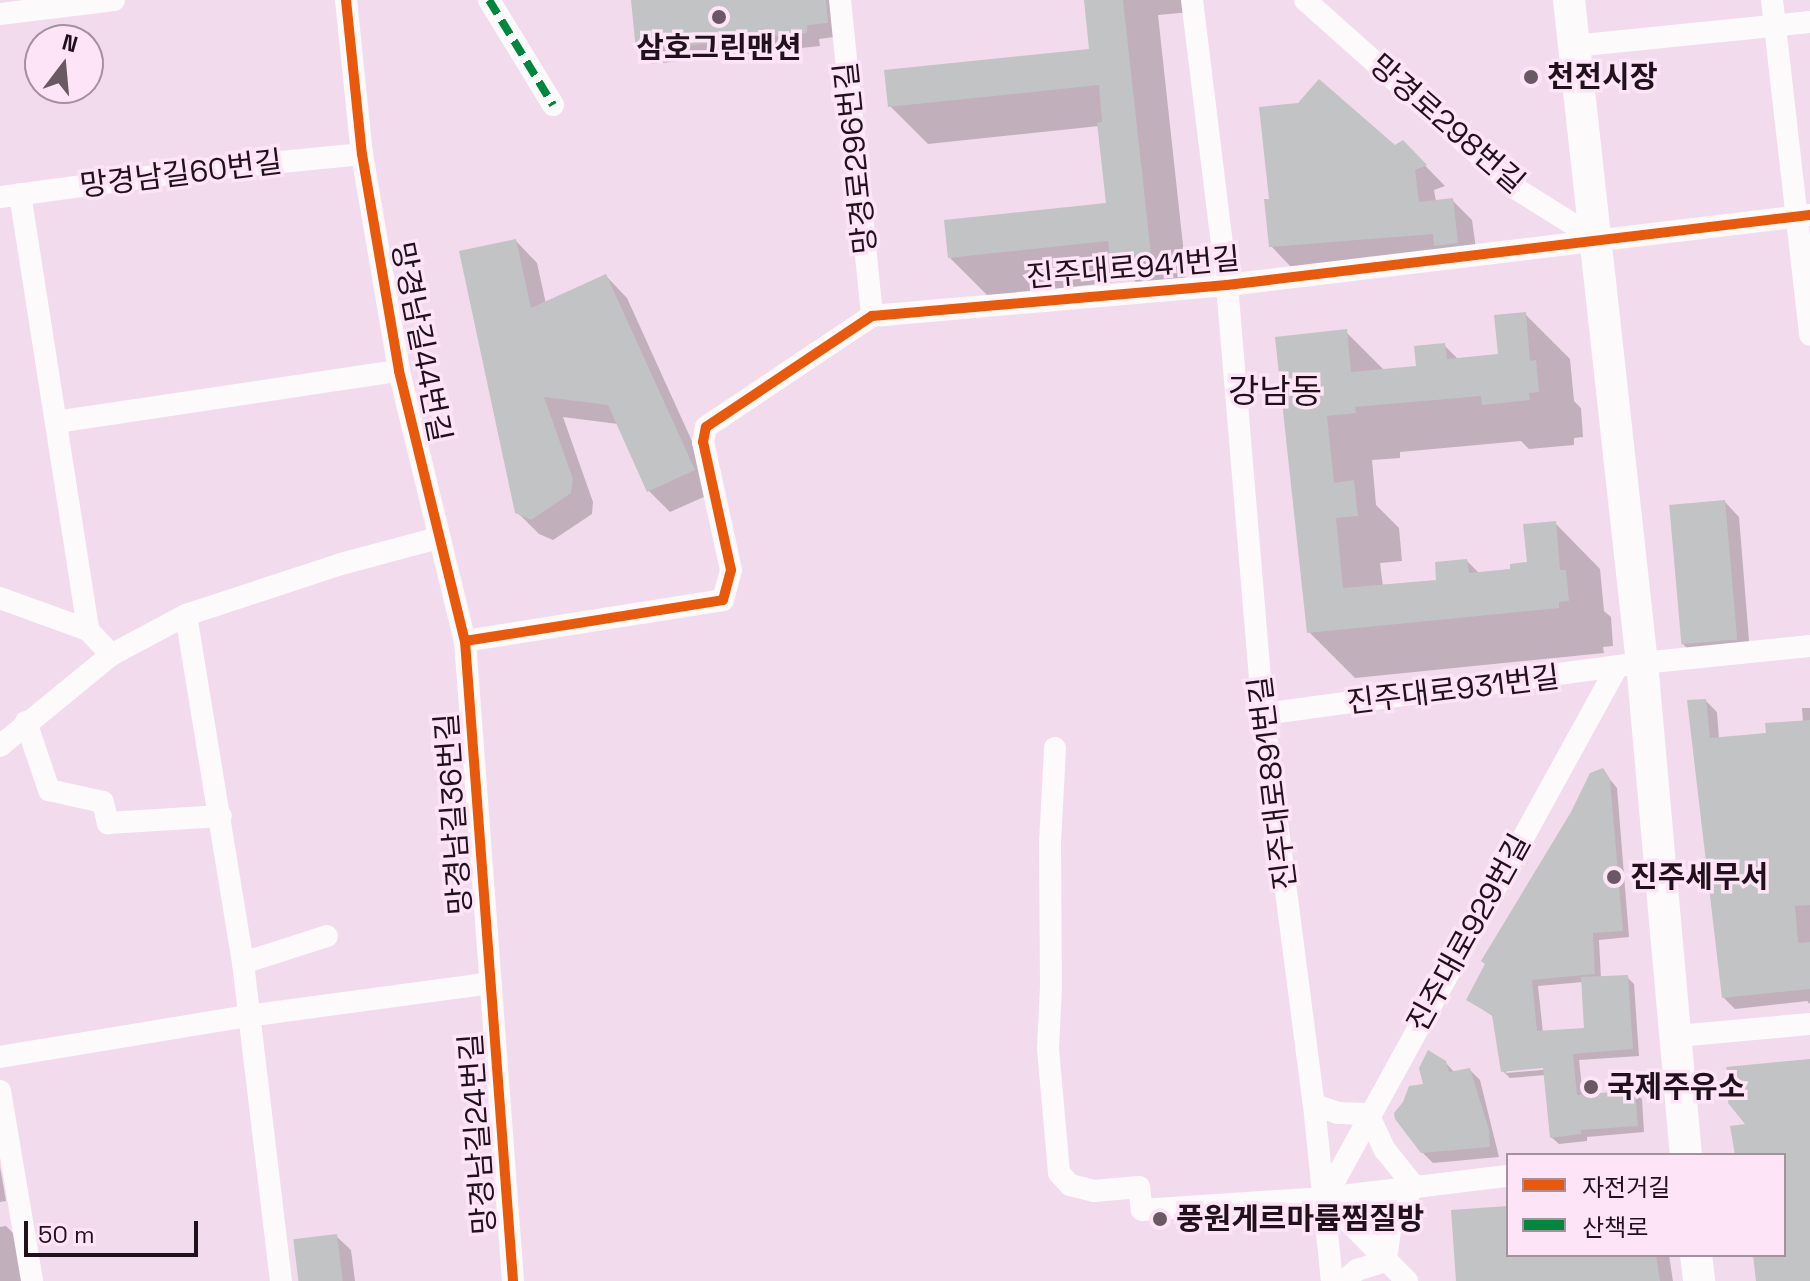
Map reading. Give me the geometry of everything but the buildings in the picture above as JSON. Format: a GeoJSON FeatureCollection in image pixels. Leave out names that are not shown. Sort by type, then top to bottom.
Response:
{"type":"FeatureCollection","features":[{"type":"Feature","properties":{"kind":"street"},"geometry":{"type":"LineString","coordinates":[[0,14],[114,0]]}},
{"type":"Feature","properties":{"kind":"street","name":"망경남길44번길"},"geometry":{"type":"LineString","coordinates":[[346,0],[362,154],[399,371],[438,538]]}},
{"type":"Feature","properties":{"kind":"street"},"geometry":{"type":"LineString","coordinates":[[489,0],[553,105]]}},
{"type":"Feature","properties":{"kind":"street","name":"망경로296번길"},"geometry":{"type":"LineString","coordinates":[[840,0],[872,316]]}},
{"type":"Feature","properties":{"kind":"street","name":"진주대로891번길"},"geometry":{"type":"LineString","coordinates":[[1192,0],[1227,285],[1263,714],[1314,1105],[1332,1281]]}},
{"type":"Feature","properties":{"kind":"street","name":"망경로298번길"},"geometry":{"type":"LineString","coordinates":[[1305,0],[1518,190],[1595,238]]}},
{"type":"Feature","properties":{"kind":"street"},"geometry":{"type":"LineString","coordinates":[[1569,0],[1595,238],[1629,666],[1678,1036],[1686,1153]]}},
{"type":"Feature","properties":{"kind":"street"},"geometry":{"type":"LineString","coordinates":[[1772,0],[1803,216],[1810,335]]}},
{"type":"Feature","properties":{"kind":"street"},"geometry":{"type":"LineString","coordinates":[[1574,46],[1810,22]]}},
{"type":"Feature","properties":{"kind":"street","name":"망경남길60번길"},"geometry":{"type":"LineString","coordinates":[[10,195],[199,170],[362,154]]}},
{"type":"Feature","properties":{"kind":"street"},"geometry":{"type":"LineString","coordinates":[[10,195],[56,422],[88,630]]}},
{"type":"Feature","properties":{"kind":"street","name":"진주대로941번길"},"geometry":{"type":"LineString","coordinates":[[465,641],[723,600],[731,570],[703,442],[706,427],[872,316],[1227,285],[1595,238],[1803,216]]}},
{"type":"Feature","properties":{"kind":"street"},"geometry":{"type":"LineString","coordinates":[[56,422],[399,371]]}},
{"type":"Feature","properties":{"kind":"street"},"geometry":{"type":"LineString","coordinates":[[0,746],[111,655],[186,615],[341,564],[438,538]]}},
{"type":"Feature","properties":{"kind":"street","name":"망경남길36번길"},"geometry":{"type":"LineString","coordinates":[[438,538],[465,641],[491,983]]}},
{"type":"Feature","properties":{"kind":"street"},"geometry":{"type":"LineString","coordinates":[[0,598],[88,630],[111,655]]}},
{"type":"Feature","properties":{"kind":"street"},"geometry":{"type":"LineString","coordinates":[[186,615],[243,963],[281,1281]]}},
{"type":"Feature","properties":{"kind":"street","name":"진주대로931번길"},"geometry":{"type":"LineString","coordinates":[[1263,714],[1629,666],[1810,646]]}},
{"type":"Feature","properties":{"kind":"street","name":"진주대로929번길"},"geometry":{"type":"LineString","coordinates":[[1325,1198],[1368,1114],[1629,666]]}},
{"type":"Feature","properties":{"kind":"street"},"geometry":{"type":"LineString","coordinates":[[26,722],[49,790],[103,802],[108,823],[221,816]]}},
{"type":"Feature","properties":{"kind":"street"},"geometry":{"type":"LineString","coordinates":[[1055,748],[1048,1049],[1059,1173],[1070,1185],[1094,1191],[1139,1187],[1142,1210],[1325,1198],[1506,1176]]}},
{"type":"Feature","properties":{"kind":"street"},"geometry":{"type":"LineString","coordinates":[[243,963],[327,936]]}},
{"type":"Feature","properties":{"kind":"street"},"geometry":{"type":"LineString","coordinates":[[0,1057],[247,1016],[491,983]]}},
{"type":"Feature","properties":{"kind":"street","name":"망경남길24번길"},"geometry":{"type":"LineString","coordinates":[[491,983],[513,1281]]}},
{"type":"Feature","properties":{"kind":"street"},"geometry":{"type":"LineString","coordinates":[[1678,1036],[1810,1024]]}},
{"type":"Feature","properties":{"kind":"street"},"geometry":{"type":"LineString","coordinates":[[0,1091],[32,1281]]}},
{"type":"Feature","properties":{"kind":"street"},"geometry":{"type":"LineString","coordinates":[[1314,1105],[1338,1113],[1368,1114],[1385,1150],[1414,1186]]}},
{"type":"Feature","properties":{"kind":"street"},"geometry":{"type":"LineString","coordinates":[[1386,1261],[1391,1224],[1414,1186]]}},
{"type":"Feature","properties":{"kind":"street"},"geometry":{"type":"LineString","coordinates":[[1325,1198],[1407,1281]]}},
{"type":"Feature","properties":{"kind":"street"},"geometry":{"type":"LineString","coordinates":[[1696,1257],[1699,1281]]}},
{"type":"Feature","properties":{"kind":"street"},"geometry":{"type":"LineString","coordinates":[[1344,1281],[1357,1270],[1386,1261]]}},
{"type":"Feature","properties":{"kind":"marked path"},"geometry":{"type":"LineString","coordinates":[[489,0],[553,105]]}},
{"type":"Feature","properties":{"kind":"cycle path"},"geometry":{"type":"LineString","coordinates":[[346,0],[362,154],[399,371],[465,641],[513,1281]]}},
{"type":"Feature","properties":{"kind":"cycle path"},"geometry":{"type":"LineString","coordinates":[[465,641],[723,600],[731,570],[703,442],[706,427],[872,316],[1227,285],[1810,215]]}},
{"type":"Feature","properties":{"kind":"place","name":"삼호그린맨션"},"geometry":{"type":"Point","coordinates":[719,17]}},
{"type":"Feature","properties":{"kind":"place","name":"천전시장"},"geometry":{"type":"Point","coordinates":[1531,77]}},
{"type":"Feature","properties":{"kind":"place","name":"진주세무서"},"geometry":{"type":"Point","coordinates":[1614,877]}},
{"type":"Feature","properties":{"kind":"place","name":"국제주유소"},"geometry":{"type":"Point","coordinates":[1591,1087]}},
{"type":"Feature","properties":{"kind":"place","name":"풍원게르마륨찜질방"},"geometry":{"type":"Point","coordinates":[1160,1219]}},
{"type":"Feature","properties":{"kind":"district","name":"강남동"},"geometry":{"type":"Point","coordinates":[1275,392]}}]}
